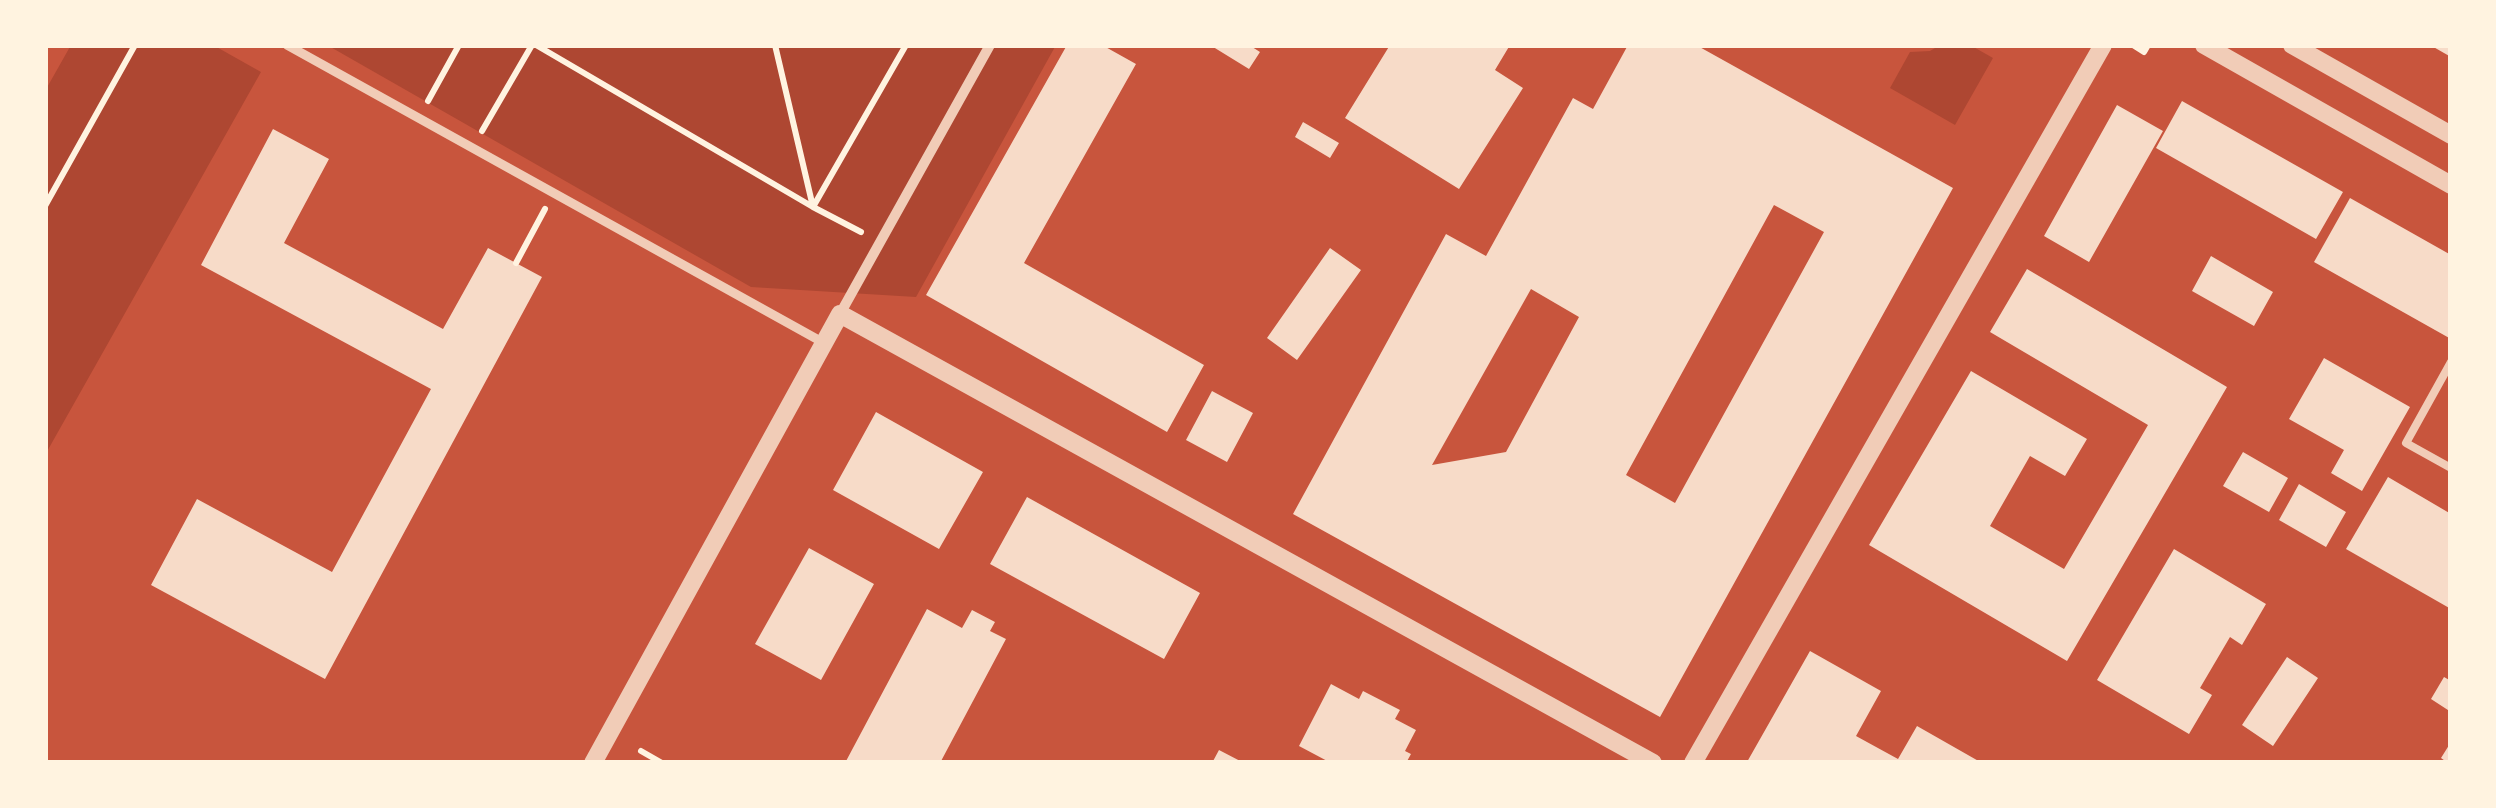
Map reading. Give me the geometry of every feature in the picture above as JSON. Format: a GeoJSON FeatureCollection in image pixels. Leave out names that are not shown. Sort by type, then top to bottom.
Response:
{"type":"FeatureCollection","features":[{"type":"Feature","properties":{"kind":"street"},"geometry":{"type":"LineString","coordinates":[[287,45],[824,343]]}},
{"type":"Feature","properties":{"kind":"street"},"geometry":{"type":"LineString","coordinates":[[593,763],[990,45]]}},
{"type":"Feature","properties":{"kind":"street"},"geometry":{"type":"LineString","coordinates":[[1693,763],[2103,45]]}},
{"type":"Feature","properties":{"kind":"street"},"geometry":{"type":"LineString","coordinates":[[2204,45],[2451,184]]}},
{"type":"Feature","properties":{"kind":"street"},"geometry":{"type":"LineString","coordinates":[[2292,45],[2451,136]]}},
{"type":"Feature","properties":{"kind":"street"},"geometry":{"type":"LineString","coordinates":[[840,314],[1653,763]]}},
{"type":"Feature","properties":{"kind":"lane"},"geometry":{"type":"LineString","coordinates":[[2451,362],[2406,443],[2451,468]]}},
{"type":"Feature","properties":{"kind":"path"},"geometry":{"type":"LineString","coordinates":[[45,206],[135,45]]}},
{"type":"Feature","properties":{"kind":"path"},"geometry":{"type":"LineString","coordinates":[[418,119],[459,45]]}},
{"type":"Feature","properties":{"kind":"path"},"geometry":{"type":"LineString","coordinates":[[472,149],[534,45],[879,243]]}},
{"type":"Feature","properties":{"kind":"path"},"geometry":{"type":"LineString","coordinates":[[775,45],[813,207]]}},
{"type":"Feature","properties":{"kind":"path"},"geometry":{"type":"LineString","coordinates":[[813,207],[906,45]]}},
{"type":"Feature","properties":{"kind":"path"},"geometry":{"type":"LineString","coordinates":[[2133,45],[2144,52],[2148,45]]}},
{"type":"Feature","properties":{"kind":"path"},"geometry":{"type":"LineString","coordinates":[[516,263],[554,195]]}},
{"type":"Feature","properties":{"kind":"path"},"geometry":{"type":"LineString","coordinates":[[641,752],[662,763]]}},
{"type":"Feature","properties":{"kind":"shaded area"},"geometry":{"type":"Polygon","coordinates":[[[71,45],[213,45],[261,72],[45,455],[45,91],[71,45]]]}},
{"type":"Feature","properties":{"kind":"shaded area"},"geometry":{"type":"Polygon","coordinates":[[[327,45],[1056,45],[916,297],[751,287],[327,45]]]}},
{"type":"Feature","properties":{"kind":"shaded area"},"geometry":{"type":"Polygon","coordinates":[[[1940,45],[1970,45],[1993,58],[1955,125],[1890,88],[1910,52],[1930,51],[1940,45]]]}},
{"type":"Feature","properties":{"kind":"building"},"geometry":{"type":"Polygon","coordinates":[[[1067,45],[1102,45],[1136,64],[1024,263],[1204,365],[1167,432],[926,295],[1067,45]]]}},
{"type":"Feature","properties":{"kind":"building"},"geometry":{"type":"Polygon","coordinates":[[[1210,45],[1249,45],[1260,52],[1249,69],[1210,45]]]}},
{"type":"Feature","properties":{"kind":"building"},"geometry":{"type":"Polygon","coordinates":[[[1390,45],[1510,45],[1495,70],[1523,88],[1459,189],[1345,118],[1390,45]]]}},
{"type":"Feature","properties":{"kind":"building"},"geometry":{"type":"Polygon","coordinates":[[[1628,45],[1696,45],[1953,188],[1660,717],[1293,514],[1446,234],[1486,256],[1573,98],[1593,109],[1628,45]],[[1774,205],[1626,475],[1675,503],[1824,232],[1774,205]],[[1531,289],[1432,465],[1506,452],[1579,317],[1531,289]]]}},
{"type":"Feature","properties":{"kind":"building"},"geometry":{"type":"Polygon","coordinates":[[[2430,45],[2451,45],[2451,57],[2430,45]]]}},
{"type":"Feature","properties":{"kind":"building"},"geometry":{"type":"Polygon","coordinates":[[[2182,101],[2343,192],[2316,239],[2156,148],[2182,101]]]}},
{"type":"Feature","properties":{"kind":"building"},"geometry":{"type":"Polygon","coordinates":[[[2117,105],[2163,131],[2089,262],[2044,236],[2117,105]]]}},
{"type":"Feature","properties":{"kind":"building"},"geometry":{"type":"Polygon","coordinates":[[[1303,122],[1339,143],[1330,158],[1295,137],[1303,122]]]}},
{"type":"Feature","properties":{"kind":"building"},"geometry":{"type":"Polygon","coordinates":[[[273,129],[329,159],[284,243],[443,329],[488,248],[542,277],[325,679],[151,585],[197,499],[332,572],[431,389],[201,265],[273,129]]]}},
{"type":"Feature","properties":{"kind":"building"},"geometry":{"type":"Polygon","coordinates":[[[2350,198],[2451,255],[2451,339],[2314,262],[2350,198]]]}},
{"type":"Feature","properties":{"kind":"building"},"geometry":{"type":"Polygon","coordinates":[[[1330,248],[1361,270],[1297,360],[1267,338],[1330,248]]]}},
{"type":"Feature","properties":{"kind":"building"},"geometry":{"type":"Polygon","coordinates":[[[2211,256],[2273,292],[2254,326],[2192,291],[2211,256]]]}},
{"type":"Feature","properties":{"kind":"building"},"geometry":{"type":"Polygon","coordinates":[[[2027,269],[2227,387],[2067,661],[1869,545],[1971,371],[2087,439],[2065,476],[2030,456],[1990,526],[2064,569],[2148,425],[1990,332],[2027,269]]]}},
{"type":"Feature","properties":{"kind":"building"},"geometry":{"type":"Polygon","coordinates":[[[2324,358],[2410,407],[2362,491],[2331,473],[2344,450],[2289,419],[2324,358]]]}},
{"type":"Feature","properties":{"kind":"building"},"geometry":{"type":"Polygon","coordinates":[[[1212,391],[1253,413],[1227,462],[1186,440],[1212,391]]]}},
{"type":"Feature","properties":{"kind":"building"},"geometry":{"type":"Polygon","coordinates":[[[876,412],[983,472],[939,549],[833,490],[876,412]]]}},
{"type":"Feature","properties":{"kind":"building"},"geometry":{"type":"Polygon","coordinates":[[[2243,452],[2288,478],[2269,512],[2223,486],[2243,452]]]}},
{"type":"Feature","properties":{"kind":"building"},"geometry":{"type":"Polygon","coordinates":[[[2388,477],[2451,514],[2451,609],[2346,549],[2388,477]]]}},
{"type":"Feature","properties":{"kind":"building"},"geometry":{"type":"Polygon","coordinates":[[[2299,484],[2346,512],[2326,547],[2279,520],[2299,484]]]}},
{"type":"Feature","properties":{"kind":"building"},"geometry":{"type":"Polygon","coordinates":[[[1027,497],[1200,593],[1164,659],[990,564],[1027,497]]]}},
{"type":"Feature","properties":{"kind":"building"},"geometry":{"type":"Polygon","coordinates":[[[809,548],[874,584],[821,680],[755,644],[809,548]]]}},
{"type":"Feature","properties":{"kind":"building"},"geometry":{"type":"Polygon","coordinates":[[[2174,549],[2266,604],[2242,645],[2230,637],[2200,688],[2212,695],[2189,734],[2097,680],[2174,549]]]}},
{"type":"Feature","properties":{"kind":"building"},"geometry":{"type":"Polygon","coordinates":[[[927,609],[962,628],[972,610],[995,622],[990,631],[1006,639],[940,763],[845,763],[927,609]]]}},
{"type":"Feature","properties":{"kind":"building"},"geometry":{"type":"Polygon","coordinates":[[[1810,651],[1881,691],[1856,736],[1898,759],[1917,726],[1982,763],[1747,762],[1810,651]]]}},
{"type":"Feature","properties":{"kind":"building"},"geometry":{"type":"Polygon","coordinates":[[[2287,657],[2318,678],[2273,746],[2242,725],[2287,657]]]}},
{"type":"Feature","properties":{"kind":"building"},"geometry":{"type":"Polygon","coordinates":[[[2444,677],[2451,681],[2451,712],[2431,699],[2444,677]]]}},
{"type":"Feature","properties":{"kind":"building"},"geometry":{"type":"Polygon","coordinates":[[[1331,684],[1359,699],[1363,691],[1400,710],[1395,719],[1416,730],[1405,751],[1411,754],[1406,763],[1331,763],[1299,746],[1331,684]]]}},
{"type":"Feature","properties":{"kind":"building"},"geometry":{"type":"Polygon","coordinates":[[[2451,742],[2451,763],[2448,763],[2441,758],[2451,742]]]}},
{"type":"Feature","properties":{"kind":"building"},"geometry":{"type":"Polygon","coordinates":[[[1219,750],[1244,763],[1212,763],[1219,750]]]}}]}
